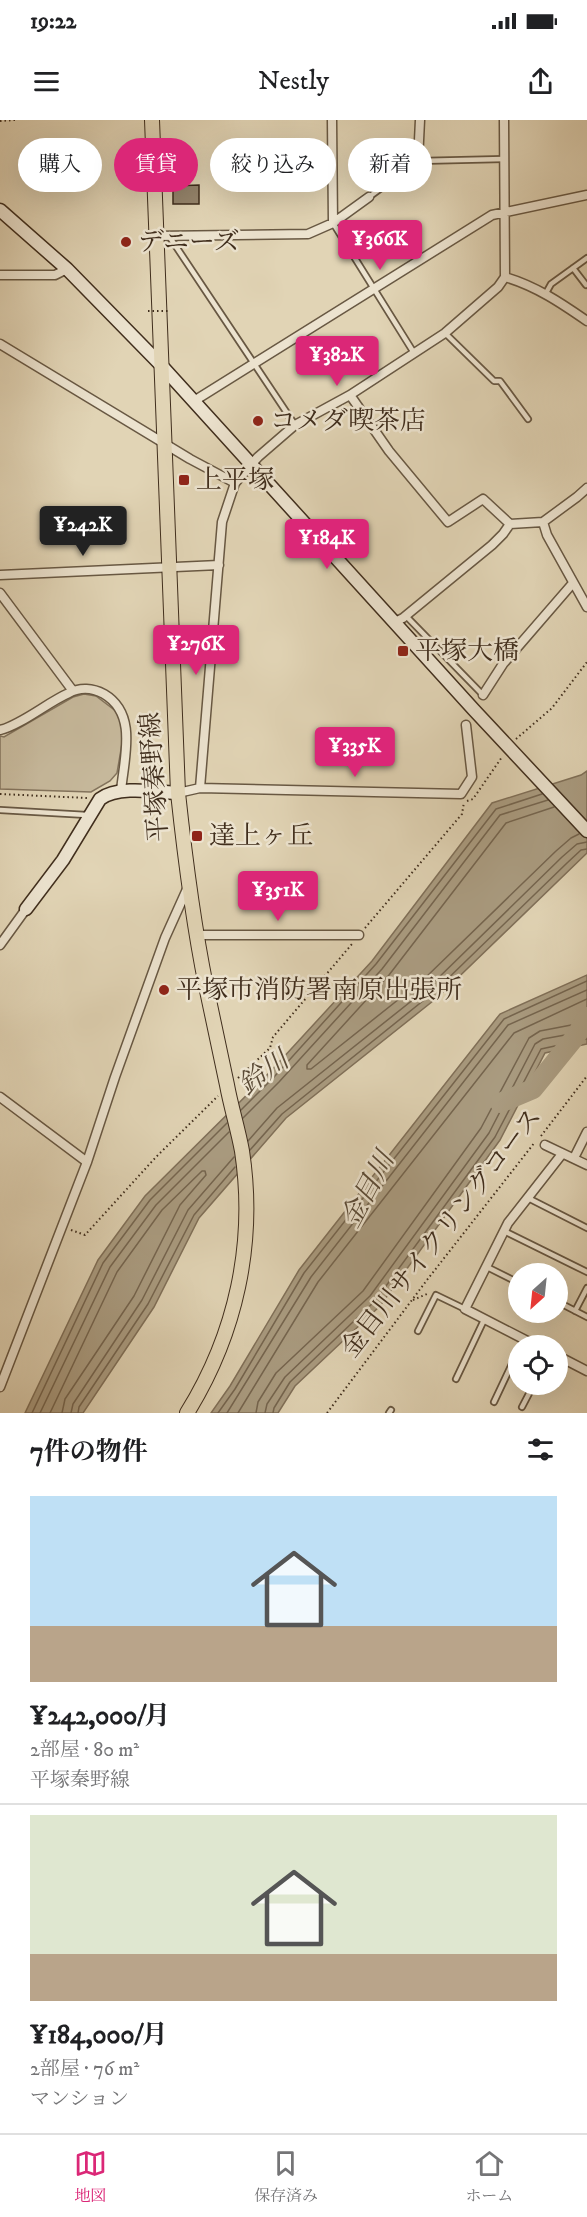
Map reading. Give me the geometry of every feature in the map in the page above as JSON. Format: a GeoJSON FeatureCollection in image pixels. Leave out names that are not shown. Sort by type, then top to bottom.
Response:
{"type":"FeatureCollection","features":[{"type":"Feature","properties":{"kind":"main road","name":"平塚秦野線"},"geometry":{"type":"LineString","coordinates":[[152,120],[163,236],[160,364],[166,445],[168,566],[178,793],[196,935],[242,1151],[247,1214],[243,1268],[231,1321],[209,1374],[187,1413]]}},
{"type":"Feature","properties":{"kind":"street"},"geometry":{"type":"LineString","coordinates":[[332,120],[333,223]]}},
{"type":"Feature","properties":{"kind":"street"},"geometry":{"type":"LineString","coordinates":[[419,138],[420,120]]}},
{"type":"Feature","properties":{"kind":"street"},"geometry":{"type":"LineString","coordinates":[[200,788],[222,522],[235,483],[251,463],[295,425],[350,395],[445,333],[498,287],[505,277],[504,120]]}},
{"type":"Feature","properties":{"kind":"street"},"geometry":{"type":"LineString","coordinates":[[194,401],[492,215],[506,210],[587,195]]}},
{"type":"Feature","properties":{"kind":"street"},"geometry":{"type":"LineString","coordinates":[[163,236],[308,234],[333,223],[369,197]]}},
{"type":"Feature","properties":{"kind":"street"},"geometry":{"type":"LineString","coordinates":[[0,210],[66,269],[160,364],[400,619],[516,755],[587,831]]}},
{"type":"Feature","properties":{"kind":"street"},"geometry":{"type":"LineString","coordinates":[[0,275],[55,275],[66,269]]}},
{"type":"Feature","properties":{"kind":"street"},"geometry":{"type":"LineString","coordinates":[[505,277],[546,293],[587,321]]}},
{"type":"Feature","properties":{"kind":"street"},"geometry":{"type":"LineString","coordinates":[[0,344],[166,445],[235,483]]}},
{"type":"Feature","properties":{"kind":"street"},"geometry":{"type":"LineString","coordinates":[[350,395],[389,451],[448,522],[483,499],[510,524],[543,522],[587,488]]}},
{"type":"Feature","properties":{"kind":"street"},"geometry":{"type":"LineString","coordinates":[[543,522],[587,608]]}},
{"type":"Feature","properties":{"kind":"street"},"geometry":{"type":"LineString","coordinates":[[400,619],[492,545],[510,524]]}},
{"type":"Feature","properties":{"kind":"street"},"geometry":{"type":"LineString","coordinates":[[0,575],[219,565]]}},
{"type":"Feature","properties":{"kind":"street"},"geometry":{"type":"LineString","coordinates":[[483,695],[503,663],[573,583]]}},
{"type":"Feature","properties":{"kind":"street"},"geometry":{"type":"LineString","coordinates":[[0,593],[73,691]]}},
{"type":"Feature","properties":{"kind":"street"},"geometry":{"type":"LineString","coordinates":[[0,729],[73,691],[92,689],[102,693],[118,706],[123,714],[127,733],[121,791]]}},
{"type":"Feature","properties":{"kind":"street"},"geometry":{"type":"LineString","coordinates":[[0,945],[63,860],[100,799],[105,795],[121,791],[178,793],[200,788],[460,794],[472,777],[466,725]]}},
{"type":"Feature","properties":{"kind":"street"},"geometry":{"type":"LineString","coordinates":[[0,1387],[87,1162],[165,938],[188,886]]}},
{"type":"Feature","properties":{"kind":"street"},"geometry":{"type":"LineString","coordinates":[[196,935],[359,935]]}},
{"type":"Feature","properties":{"kind":"street"},"geometry":{"type":"LineString","coordinates":[[0,1096],[87,1162]]}},
{"type":"Feature","properties":{"kind":"street"},"geometry":{"type":"LineString","coordinates":[[574,1158],[587,1132]]}},
{"type":"Feature","properties":{"kind":"street"},"geometry":{"type":"LineString","coordinates":[[545,1145],[587,1165]]}},
{"type":"Feature","properties":{"kind":"street"},"geometry":{"type":"LineString","coordinates":[[508,1336],[465,1309],[504,1231],[562,1154]]}},
{"type":"Feature","properties":{"kind":"street"},"geometry":{"type":"LineString","coordinates":[[568,1361],[587,1371]]}},
{"type":"Feature","properties":{"kind":"lane"},"geometry":{"type":"LineString","coordinates":[[432,161],[505,159]]}},
{"type":"Feature","properties":{"kind":"lane"},"geometry":{"type":"LineString","coordinates":[[369,197],[376,192]]}},
{"type":"Feature","properties":{"kind":"lane"},"geometry":{"type":"LineString","coordinates":[[333,223],[414,353]]}},
{"type":"Feature","properties":{"kind":"lane"},"geometry":{"type":"LineString","coordinates":[[163,236],[295,425]]}},
{"type":"Feature","properties":{"kind":"lane"},"geometry":{"type":"LineString","coordinates":[[546,293],[550,285],[587,258]]}},
{"type":"Feature","properties":{"kind":"lane"},"geometry":{"type":"LineString","coordinates":[[573,268],[586,285]]}},
{"type":"Feature","properties":{"kind":"lane"},"geometry":{"type":"LineString","coordinates":[[445,333],[494,381],[501,381],[528,419]]}},
{"type":"Feature","properties":{"kind":"lane"},"geometry":{"type":"LineString","coordinates":[[400,619],[483,695]]}},
{"type":"Feature","properties":{"kind":"lane"},"geometry":{"type":"LineString","coordinates":[[0,810],[90,815]]}},
{"type":"Feature","properties":{"kind":"lane"},"geometry":{"type":"LineString","coordinates":[[528,1198],[587,1228]]}},
{"type":"Feature","properties":{"kind":"lane"},"geometry":{"type":"LineString","coordinates":[[504,1231],[587,1272]]}},
{"type":"Feature","properties":{"kind":"lane"},"geometry":{"type":"LineString","coordinates":[[486,1267],[508,1278]]}},
{"type":"Feature","properties":{"kind":"lane"},"geometry":{"type":"LineString","coordinates":[[575,1311],[587,1288]]}},
{"type":"Feature","properties":{"kind":"lane"},"geometry":{"type":"LineString","coordinates":[[418,1331],[436,1295],[465,1309]]}},
{"type":"Feature","properties":{"kind":"lane"},"geometry":{"type":"LineString","coordinates":[[568,1307],[587,1317]]}},
{"type":"Feature","properties":{"kind":"lane"},"geometry":{"type":"LineString","coordinates":[[456,1379],[484,1320]]}},
{"type":"Feature","properties":{"kind":"lane"},"geometry":{"type":"LineString","coordinates":[[494,1402],[508,1372]]}},
{"type":"Feature","properties":{"kind":"lane"},"geometry":{"type":"LineString","coordinates":[[522,1407],[528,1395]]}},
{"type":"Feature","properties":{"kind":"path"},"geometry":{"type":"LineString","coordinates":[[0,122],[15,120]]}},
{"type":"Feature","properties":{"kind":"path"},"geometry":{"type":"LineString","coordinates":[[148,311],[168,311]]}},
{"type":"Feature","properties":{"kind":"path"},"geometry":{"type":"LineString","coordinates":[[515,740],[552,708],[587,662]]}},
{"type":"Feature","properties":{"kind":"path"},"geometry":{"type":"LineString","coordinates":[[0,795],[100,799]]}},
{"type":"Feature","properties":{"kind":"path"},"geometry":{"type":"LineString","coordinates":[[62,1227],[85,1235],[156,1157],[270,1048],[273,1037],[462,814],[464,802]]}},
{"type":"Feature","properties":{"kind":"path","name":"金目川サイクリングコース"},"geometry":{"type":"LineString","coordinates":[[327,1413],[411,1301],[587,1076]]}},
{"type":"Feature","properties":{"kind":"path"},"geometry":{"type":"LineString","coordinates":[[411,1301],[428,1294],[436,1295]]}},
{"type":"Feature","properties":{"kind":"shaded area"},"geometry":{"type":"Polygon","coordinates":[[[84,694],[96,696],[117,712],[124,732],[117,773],[110,781],[91,792],[0,789],[0,736],[4,737],[73,697],[84,694]]]}},
{"type":"Feature","properties":{"kind":"water"},"geometry":{"type":"Polygon","coordinates":[[[587,771],[587,853],[438,997],[286,1118],[199,1218],[154,1307],[83,1413],[25,1413],[98,1260],[145,1196],[269,1073],[372,961],[492,803],[581,775],[587,771]]]}},
{"type":"Feature","properties":{"kind":"water"},"geometry":{"type":"Polygon","coordinates":[[[587,975],[587,1044],[545,1053],[500,1140],[380,1306],[295,1386],[278,1413],[211,1413],[230,1386],[299,1270],[500,1014],[587,975]]]}},
{"type":"Feature","properties":{"kind":"building"},"geometry":{"type":"Polygon","coordinates":[[[198,185],[199,204],[173,204],[173,192],[198,192],[198,185]]]}},
{"type":"Feature","properties":{"kind":"waterway","name":"金目川"},"geometry":{"type":"LineString","coordinates":[[500,1103],[533,1089],[576,1036],[587,1017]]}},
{"type":"Feature","properties":{"kind":"place","name":"デニーズ"},"geometry":{"type":"Point","coordinates":[126,242]}},
{"type":"Feature","properties":{"kind":"place","name":"コメダ喫茶店"},"geometry":{"type":"Point","coordinates":[258,421]}},
{"type":"Feature","properties":{"kind":"place","name":"上平塚"},"geometry":{"type":"Point","coordinates":[184,480]}},
{"type":"Feature","properties":{"kind":"place","name":"平塚大橋"},"geometry":{"type":"Point","coordinates":[403,651]}},
{"type":"Feature","properties":{"kind":"place","name":"達上ヶ丘"},"geometry":{"type":"Point","coordinates":[197,836]}},
{"type":"Feature","properties":{"kind":"place","name":"平塚市消防署南原出張所"},"geometry":{"type":"Point","coordinates":[164,990]}},
{"type":"Feature","properties":{"kind":"water label","name":"鈴川"},"geometry":{"type":"Point","coordinates":[264,1073]}}]}
